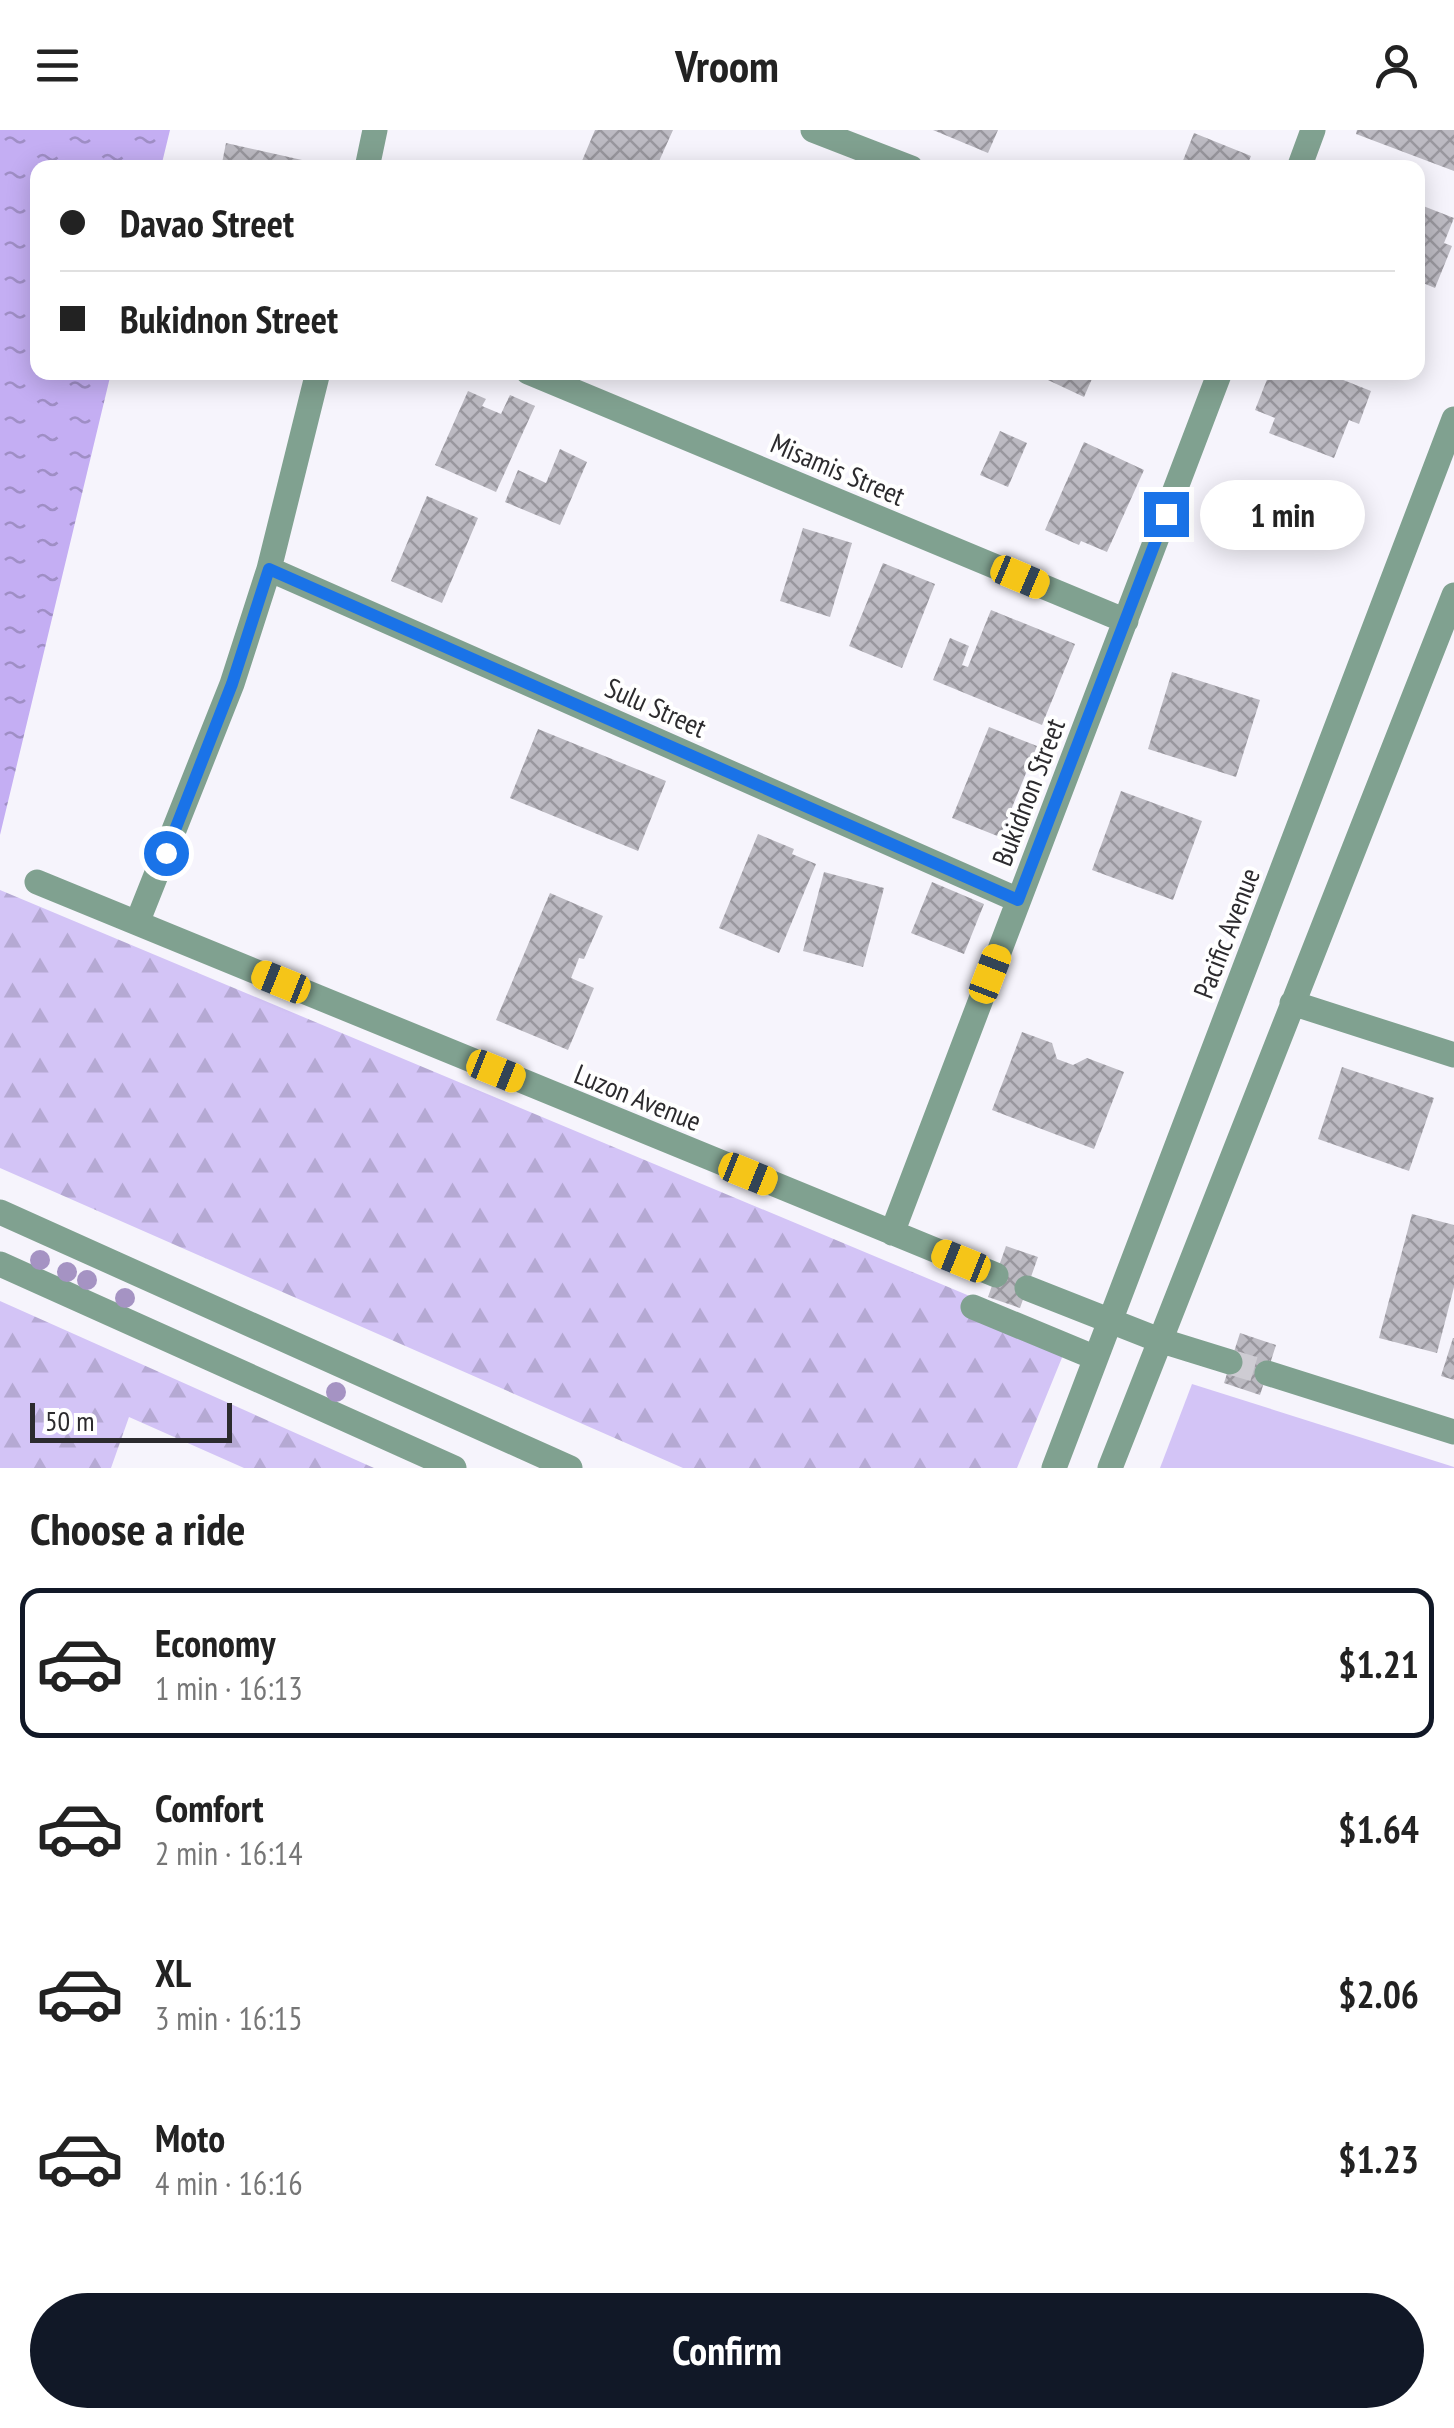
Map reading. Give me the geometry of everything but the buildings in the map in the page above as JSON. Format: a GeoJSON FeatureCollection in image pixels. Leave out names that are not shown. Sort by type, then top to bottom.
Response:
{"type":"FeatureCollection","features":[{"type":"Feature","properties":{"kind":"street"},"geometry":{"type":"LineString","coordinates":[[368,160],[376,130]]}},
{"type":"Feature","properties":{"kind":"street"},"geometry":{"type":"LineString","coordinates":[[813,130],[890,160]]}},
{"type":"Feature","properties":{"kind":"street"},"geometry":{"type":"LineString","coordinates":[[1301,160],[1313,130]]}},
{"type":"Feature","properties":{"kind":"street"},"geometry":{"type":"LineString","coordinates":[[137,923],[226,700],[269,569],[316,380]]}},
{"type":"Feature","properties":{"kind":"street","name":"Misamis Street"},"geometry":{"type":"LineString","coordinates":[[547,380],[1126,621]]}},
{"type":"Feature","properties":{"kind":"street","name":"Bukidnon Street"},"geometry":{"type":"LineString","coordinates":[[892,1233],[1217,380]]}},
{"type":"Feature","properties":{"kind":"street","name":"Pacific Avenue"},"geometry":{"type":"LineString","coordinates":[[1054,1468],[1452,430]]}},
{"type":"Feature","properties":{"kind":"street","name":"Sulu Street"},"geometry":{"type":"LineString","coordinates":[[269,569],[1018,900]]}},
{"type":"Feature","properties":{"kind":"street"},"geometry":{"type":"LineString","coordinates":[[1110,1468],[1454,595]]}},
{"type":"Feature","properties":{"kind":"street","name":"Luzon Avenue"},"geometry":{"type":"LineString","coordinates":[[36,882],[996,1275]]}},
{"type":"Feature","properties":{"kind":"street"},"geometry":{"type":"LineString","coordinates":[[1292,1003],[1454,1055]]}},
{"type":"Feature","properties":{"kind":"street"},"geometry":{"type":"LineString","coordinates":[[0,1212],[570,1468]]}},
{"type":"Feature","properties":{"kind":"street"},"geometry":{"type":"LineString","coordinates":[[0,1264],[454,1468]]}},
{"type":"Feature","properties":{"kind":"street"},"geometry":{"type":"LineString","coordinates":[[1028,1288],[1158,1340],[1230,1362]]}},
{"type":"Feature","properties":{"kind":"street"},"geometry":{"type":"LineString","coordinates":[[973,1306],[1096,1358]]}},
{"type":"Feature","properties":{"kind":"street"},"geometry":{"type":"LineString","coordinates":[[1267,1374],[1454,1432]]}},
{"type":"Feature","properties":{"kind":"green space"},"geometry":{"type":"Polygon","coordinates":[[[0,890],[1070,1338],[1017,1468],[683,1468],[0,1168],[0,890]]]}},
{"type":"Feature","properties":{"kind":"green space"},"geometry":{"type":"Polygon","coordinates":[[[0,1301],[374,1468],[244,1468],[129,1417],[111,1468],[0,1468],[0,1301]]]}},
{"type":"Feature","properties":{"kind":"green space"},"geometry":{"type":"Polygon","coordinates":[[[1192,1384],[1454,1467],[1454,1468],[1160,1468],[1192,1384]]]}},
{"type":"Feature","properties":{"kind":"water"},"geometry":{"type":"Polygon","coordinates":[[[0,130],[170,130],[163,160],[30,160],[30,380],[109,380],[0,835],[0,130]]]}},
{"type":"Feature","properties":{"kind":"tunnel"},"geometry":{"type":"LineString","coordinates":[[1230,1362],[1267,1373]]}},
{"type":"Feature","properties":{"kind":"route"},"geometry":{"type":"LineString","coordinates":[[166,853],[232,684],[269,569],[1018,900],[1166,514]]}}]}
